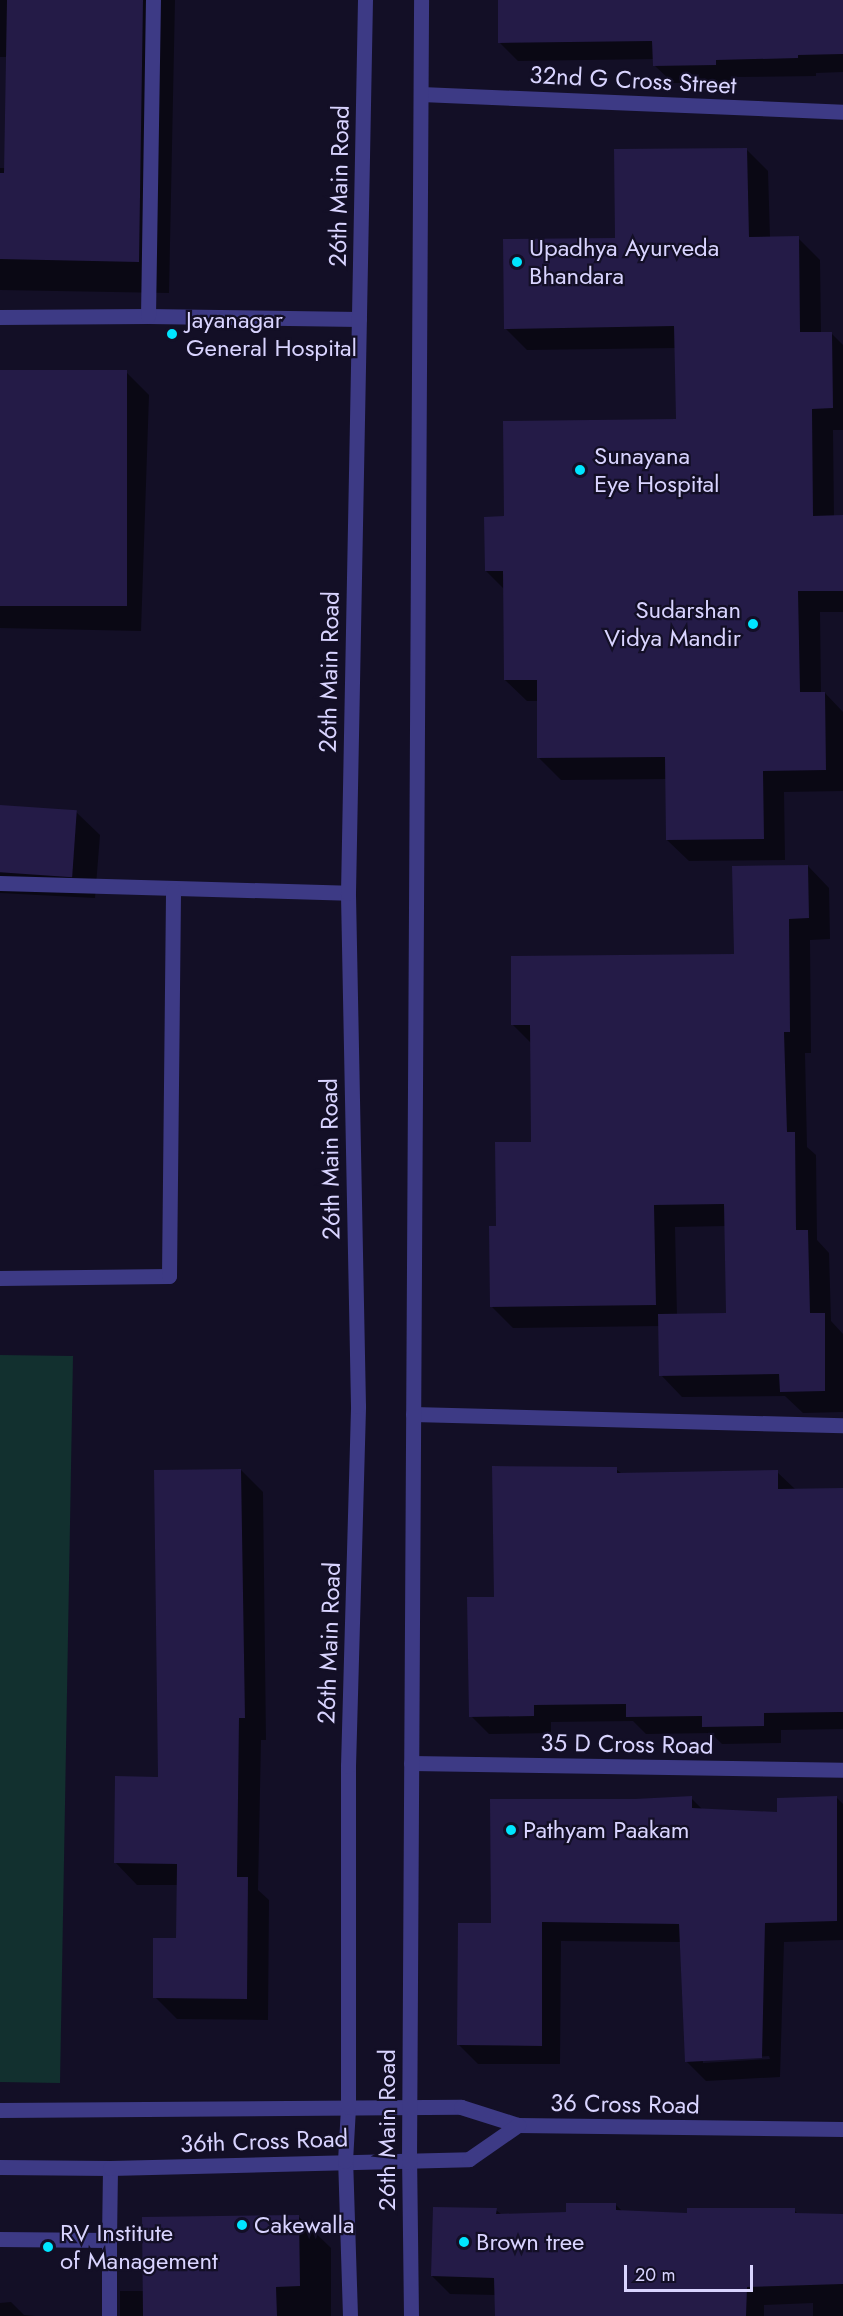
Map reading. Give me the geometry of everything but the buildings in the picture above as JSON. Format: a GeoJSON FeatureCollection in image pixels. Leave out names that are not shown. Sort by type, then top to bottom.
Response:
{"type":"FeatureCollection","features":[{"type":"Feature","properties":{"kind":"street"},"geometry":{"type":"LineString","coordinates":[[148,316],[153,0]]}},
{"type":"Feature","properties":{"kind":"street","name":"26th Main Road"},"geometry":{"type":"LineString","coordinates":[[350,2316],[345,2161],[348,2107],[348,1766],[358,1406],[348,893],[365,0]]}},
{"type":"Feature","properties":{"kind":"street","name":"26th Main Road"},"geometry":{"type":"LineString","coordinates":[[411,2316],[409,2162],[421,0]]}},
{"type":"Feature","properties":{"kind":"street","name":"32nd G Cross Street"},"geometry":{"type":"LineString","coordinates":[[421,94],[843,112]]}},
{"type":"Feature","properties":{"kind":"street"},"geometry":{"type":"LineString","coordinates":[[0,317],[148,316],[359,320]]}},
{"type":"Feature","properties":{"kind":"street"},"geometry":{"type":"LineString","coordinates":[[0,882],[173,890],[348,893]]}},
{"type":"Feature","properties":{"kind":"street"},"geometry":{"type":"LineString","coordinates":[[0,1278],[169,1276],[173,890]]}},
{"type":"Feature","properties":{"kind":"street"},"geometry":{"type":"LineString","coordinates":[[413,1414],[843,1425]]}},
{"type":"Feature","properties":{"kind":"street","name":"35 D Cross Road"},"geometry":{"type":"LineString","coordinates":[[411,1763],[843,1770]]}},
{"type":"Feature","properties":{"kind":"street","name":"36th Cross Road"},"geometry":{"type":"LineString","coordinates":[[0,2110],[410,2107]]}},
{"type":"Feature","properties":{"kind":"street","name":"36 Cross Road"},"geometry":{"type":"LineString","coordinates":[[410,2107],[462,2107],[518,2125],[843,2129]]}},
{"type":"Feature","properties":{"kind":"street","name":"36th Cross Road"},"geometry":{"type":"LineString","coordinates":[[0,2168],[110,2168],[469,2159],[518,2125]]}},
{"type":"Feature","properties":{"kind":"street"},"geometry":{"type":"LineString","coordinates":[[109,2316],[110,2168]]}},
{"type":"Feature","properties":{"kind":"street"},"geometry":{"type":"LineString","coordinates":[[0,2239],[109,2240]]}},
{"type":"Feature","properties":{"kind":"green space"},"geometry":{"type":"Polygon","coordinates":[[[0,1355],[73,1356],[60,2083],[0,2082],[0,1355]]]}},
{"type":"Feature","properties":{"kind":"place","name":"Upadhya Ayurveda Bhandara"},"geometry":{"type":"Point","coordinates":[517,262]}},
{"type":"Feature","properties":{"kind":"place","name":"Jayanagar General Hospital"},"geometry":{"type":"Point","coordinates":[172,334]}},
{"type":"Feature","properties":{"kind":"place","name":"Sunayana Eye Hospital"},"geometry":{"type":"Point","coordinates":[580,470]}},
{"type":"Feature","properties":{"kind":"place","name":"Sudarshan Vidya Mandir"},"geometry":{"type":"Point","coordinates":[753,624]}},
{"type":"Feature","properties":{"kind":"place","name":"Pathyam Paakam"},"geometry":{"type":"Point","coordinates":[511,1830]}},
{"type":"Feature","properties":{"kind":"place","name":"Cakewalla"},"geometry":{"type":"Point","coordinates":[242,2225]}},
{"type":"Feature","properties":{"kind":"place","name":"Brown tree"},"geometry":{"type":"Point","coordinates":[464,2242]}},
{"type":"Feature","properties":{"kind":"place","name":"RV Institute of Management"},"geometry":{"type":"Point","coordinates":[48,2247]}}]}
